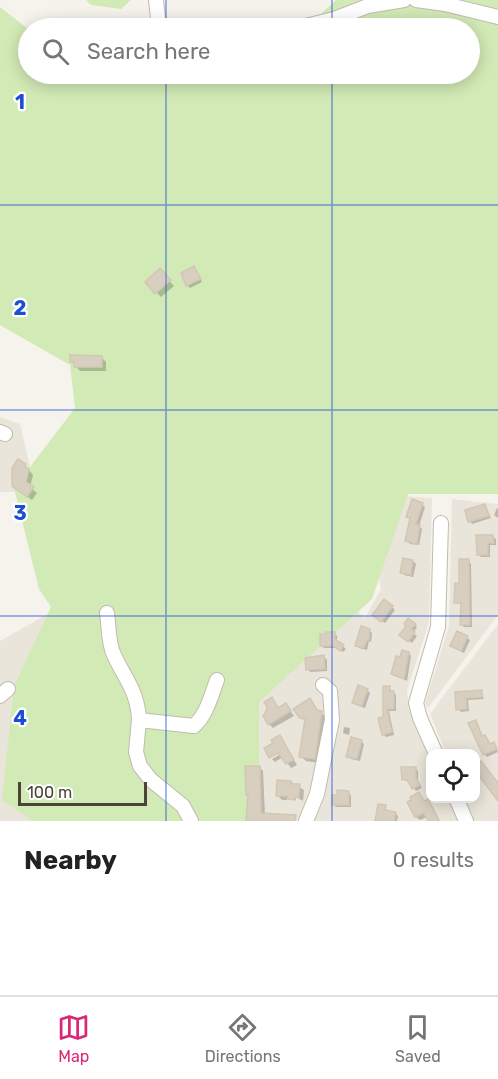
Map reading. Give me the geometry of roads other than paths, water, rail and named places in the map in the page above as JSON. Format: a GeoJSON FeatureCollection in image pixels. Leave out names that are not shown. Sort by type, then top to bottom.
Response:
{"type":"FeatureCollection","features":[{"type":"Feature","properties":{"kind":"street"},"geometry":{"type":"LineString","coordinates":[[156,0],[158,18]]}},
{"type":"Feature","properties":{"kind":"street"},"geometry":{"type":"LineString","coordinates":[[337,18],[368,6],[404,0]]}},
{"type":"Feature","properties":{"kind":"street"},"geometry":{"type":"LineString","coordinates":[[416,0],[445,4],[498,17]]}},
{"type":"Feature","properties":{"kind":"street"},"geometry":{"type":"LineString","coordinates":[[434,749],[416,703],[438,627],[441,523]]}},
{"type":"Feature","properties":{"kind":"street"},"geometry":{"type":"LineString","coordinates":[[107,613],[113,654],[135,694],[139,707],[136,752],[140,766],[151,780],[183,806],[191,821]]}},
{"type":"Feature","properties":{"kind":"street"},"geometry":{"type":"LineString","coordinates":[[139,720],[194,726],[200,721],[207,708],[217,680]]}},
{"type":"Feature","properties":{"kind":"street"},"geometry":{"type":"LineString","coordinates":[[306,821],[317,794],[332,725],[330,692],[323,685]]}},
{"type":"Feature","properties":{"kind":"street"},"geometry":{"type":"LineString","coordinates":[[458,803],[466,821]]}}]}
